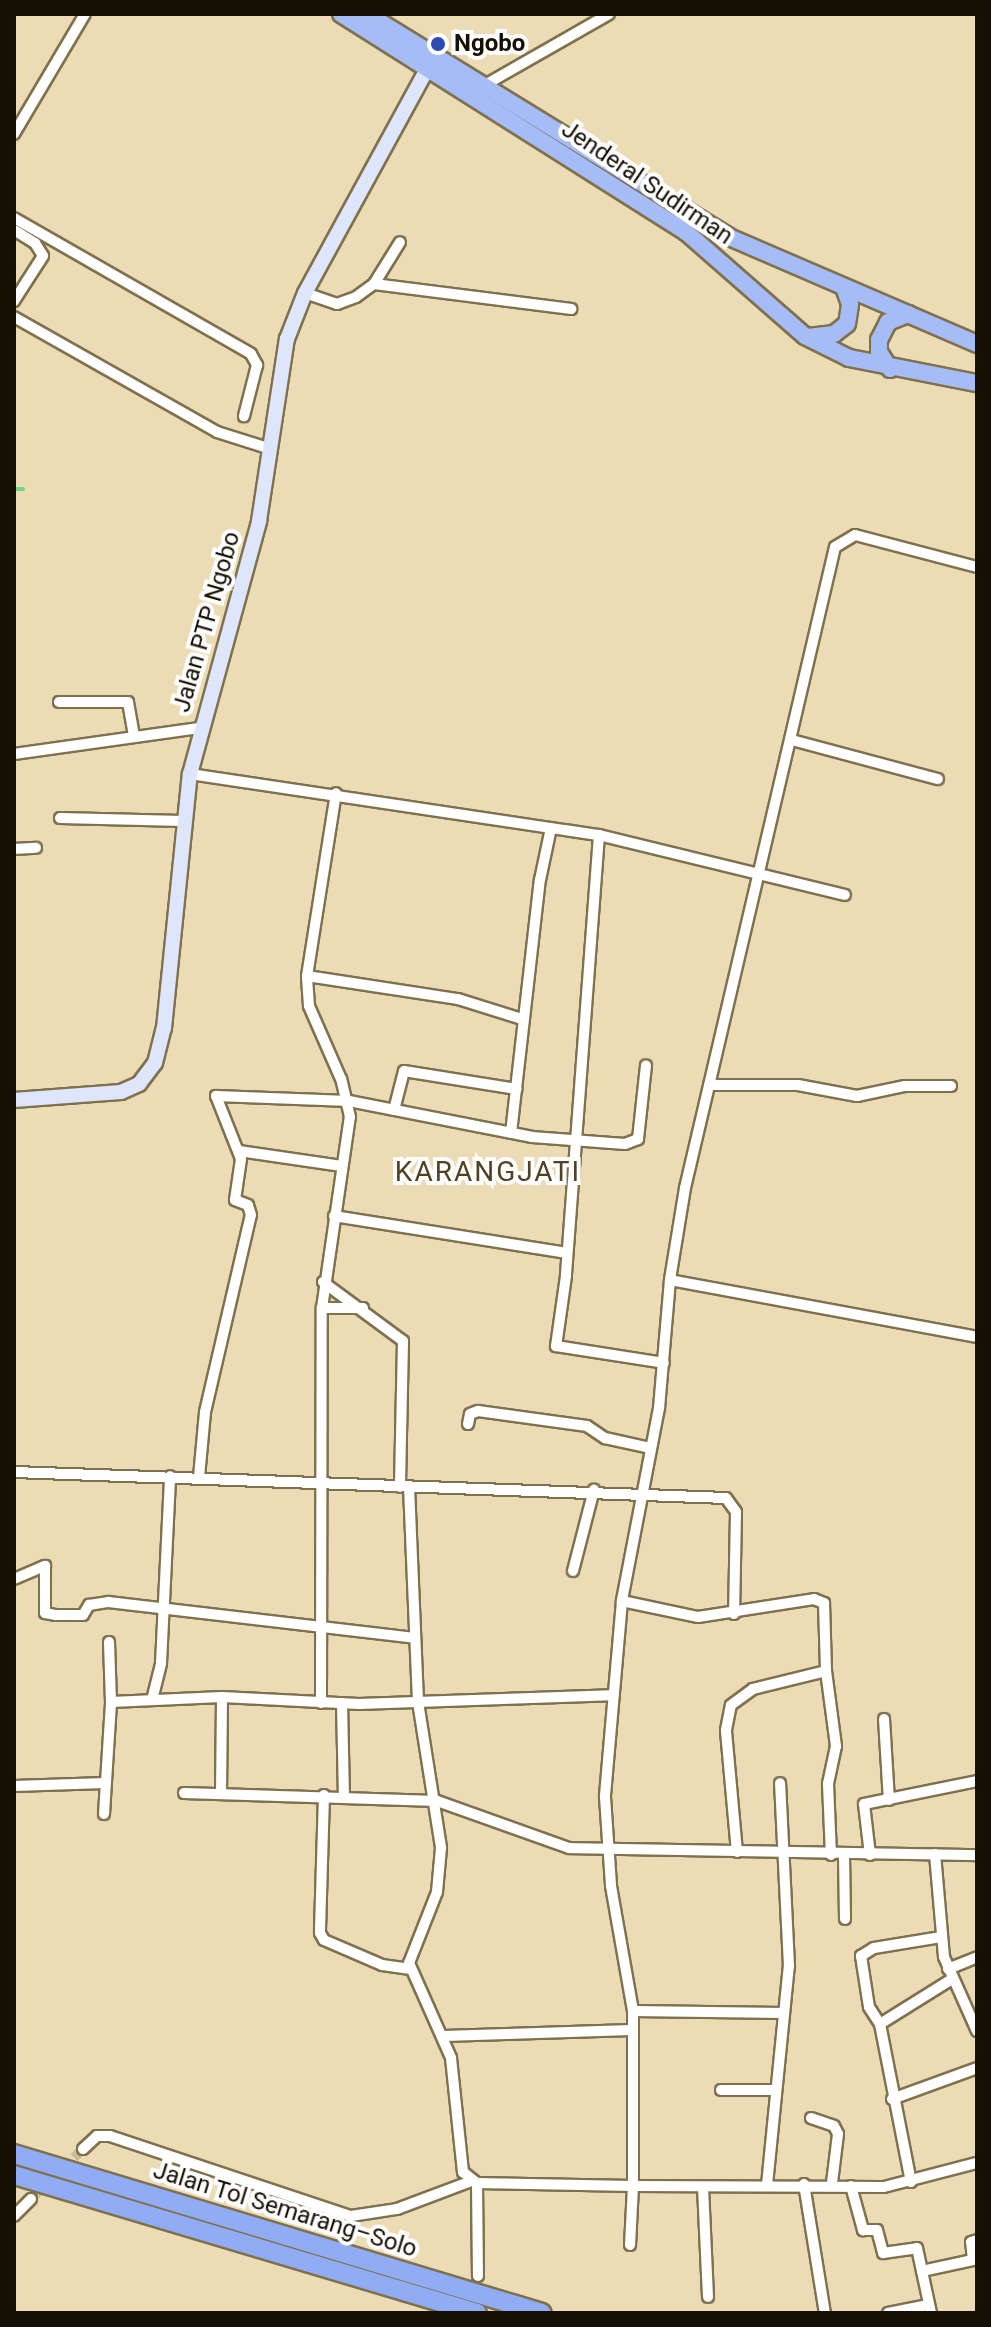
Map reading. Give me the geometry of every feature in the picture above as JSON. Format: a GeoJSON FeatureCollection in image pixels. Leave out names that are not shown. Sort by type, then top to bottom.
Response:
{"type":"FeatureCollection","features":[{"type":"Feature","properties":{"kind":"highway","name":"Jenderal Sudirman"},"geometry":{"type":"LineString","coordinates":[[341,14],[426,71],[686,232],[805,336],[849,358],[890,369],[977,383]]}},
{"type":"Feature","properties":{"kind":"highway","name":"Jenderal Sudirman"},"geometry":{"type":"LineString","coordinates":[[367,14],[480,88],[716,230],[845,290],[977,344]]}},
{"type":"Feature","properties":{"kind":"highway"},"geometry":{"type":"LineString","coordinates":[[805,336],[834,334],[847,324],[851,314],[845,290]]}},
{"type":"Feature","properties":{"kind":"highway"},"geometry":{"type":"LineString","coordinates":[[890,369],[879,352],[879,340],[888,322],[908,314]]}},
{"type":"Feature","properties":{"kind":"highway","name":"Jalan Tol Semarang–Solo"},"geometry":{"type":"LineString","coordinates":[[14,2154],[542,2313]]}},
{"type":"Feature","properties":{"kind":"highway","name":"Jalan Tol Semarang–Solo"},"geometry":{"type":"LineString","coordinates":[[14,2175],[477,2313]]}},
{"type":"Feature","properties":{"kind":"main road","name":"Jalan PTP Ngobo"},"geometry":{"type":"LineString","coordinates":[[14,1100],[112,1094],[132,1089],[148,1075],[164,1028],[190,774],[199,728],[255,540],[287,339],[305,293],[426,71]]}},
{"type":"Feature","properties":{"kind":"street"},"geometry":{"type":"LineString","coordinates":[[14,134],[85,14]]}},
{"type":"Feature","properties":{"kind":"street"},"geometry":{"type":"LineString","coordinates":[[480,88],[608,14]]}},
{"type":"Feature","properties":{"kind":"street"},"geometry":{"type":"LineString","coordinates":[[14,218],[251,354],[257,365],[244,416]]}},
{"type":"Feature","properties":{"kind":"street"},"geometry":{"type":"LineString","coordinates":[[14,230],[35,243],[43,256],[14,301]]}},
{"type":"Feature","properties":{"kind":"street"},"geometry":{"type":"LineString","coordinates":[[305,293],[337,304],[374,284],[400,242]]}},
{"type":"Feature","properties":{"kind":"street"},"geometry":{"type":"LineString","coordinates":[[374,284],[571,309]]}},
{"type":"Feature","properties":{"kind":"street"},"geometry":{"type":"LineString","coordinates":[[14,317],[217,432],[271,449]]}},
{"type":"Feature","properties":{"kind":"street"},"geometry":{"type":"LineString","coordinates":[[630,2245],[633,2011],[607,1850],[611,1695],[622,1601],[664,1363],[670,1280],[709,1085],[839,540],[862,536],[977,567]]}},
{"type":"Feature","properties":{"kind":"street"},"geometry":{"type":"LineString","coordinates":[[59,702],[128,702],[134,735]]}},
{"type":"Feature","properties":{"kind":"street"},"geometry":{"type":"LineString","coordinates":[[14,754],[199,728]]}},
{"type":"Feature","properties":{"kind":"street"},"geometry":{"type":"LineString","coordinates":[[792,740],[938,779]]}},
{"type":"Feature","properties":{"kind":"street"},"geometry":{"type":"LineString","coordinates":[[190,774],[336,793],[599,835],[845,895]]}},
{"type":"Feature","properties":{"kind":"street"},"geometry":{"type":"LineString","coordinates":[[321,1703],[323,1282],[349,1101],[309,1006],[307,976],[336,793]]}},
{"type":"Feature","properties":{"kind":"street"},"geometry":{"type":"LineString","coordinates":[[60,818],[183,821]]}},
{"type":"Feature","properties":{"kind":"street"},"geometry":{"type":"LineString","coordinates":[[511,1133],[522,1019],[551,828]]}},
{"type":"Feature","properties":{"kind":"street"},"geometry":{"type":"LineString","coordinates":[[599,835],[567,1253],[556,1346],[664,1363]]}},
{"type":"Feature","properties":{"kind":"street"},"geometry":{"type":"LineString","coordinates":[[14,849],[36,848]]}},
{"type":"Feature","properties":{"kind":"street"},"geometry":{"type":"LineString","coordinates":[[307,976],[458,999],[522,1019]]}},
{"type":"Feature","properties":{"kind":"street"},"geometry":{"type":"LineString","coordinates":[[199,1477],[205,1412],[251,1215],[248,1205],[235,1200],[242,1171],[239,1151],[216,1096],[349,1101],[511,1133],[615,1145],[638,1139],[646,1065]]}},
{"type":"Feature","properties":{"kind":"street"},"geometry":{"type":"LineString","coordinates":[[394,1110],[404,1071],[517,1089]]}},
{"type":"Feature","properties":{"kind":"street"},"geometry":{"type":"LineString","coordinates":[[709,1085],[798,1085],[857,1096],[905,1086],[951,1086]]}},
{"type":"Feature","properties":{"kind":"street"},"geometry":{"type":"LineString","coordinates":[[239,1151],[342,1166]]}},
{"type":"Feature","properties":{"kind":"street"},"geometry":{"type":"LineString","coordinates":[[334,1216],[567,1253]]}},
{"type":"Feature","properties":{"kind":"street"},"geometry":{"type":"LineString","coordinates":[[670,1280],[977,1337]]}},
{"type":"Feature","properties":{"kind":"street"},"geometry":{"type":"LineString","coordinates":[[323,1282],[363,1308],[403,1341],[404,1487],[418,1702],[437,1801],[441,1848],[437,1892],[409,1969],[444,2036],[460,2161],[473,2183],[478,2276]]}},
{"type":"Feature","properties":{"kind":"street"},"geometry":{"type":"LineString","coordinates":[[322,1308],[363,1308]]}},
{"type":"Feature","properties":{"kind":"street"},"geometry":{"type":"LineString","coordinates":[[468,1424],[470,1414],[478,1411],[587,1426],[605,1438],[651,1448]]}},
{"type":"Feature","properties":{"kind":"street"},"geometry":{"type":"LineString","coordinates":[[14,1472],[199,1477],[322,1486],[594,1490],[731,1500],[736,1512],[734,1614]]}},
{"type":"Feature","properties":{"kind":"street"},"geometry":{"type":"LineString","coordinates":[[152,1700],[161,1663],[170,1476]]}},
{"type":"Feature","properties":{"kind":"street"},"geometry":{"type":"LineString","coordinates":[[573,1571],[594,1490]]}},
{"type":"Feature","properties":{"kind":"street"},"geometry":{"type":"LineString","coordinates":[[14,1579],[45,1566],[45,1613],[83,1615],[95,1603],[162,1607],[414,1638]]}},
{"type":"Feature","properties":{"kind":"street"},"geometry":{"type":"LineString","coordinates":[[622,1601],[698,1617],[822,1601],[826,1671],[836,1746],[828,1784],[831,1855]]}},
{"type":"Feature","properties":{"kind":"street"},"geometry":{"type":"LineString","coordinates":[[104,1814],[111,1702],[109,1642]]}},
{"type":"Feature","properties":{"kind":"street"},"geometry":{"type":"LineString","coordinates":[[737,1852],[726,1730],[731,1705],[753,1689],[826,1671]]}},
{"type":"Feature","properties":{"kind":"street"},"geometry":{"type":"LineString","coordinates":[[111,1702],[222,1697],[321,1703],[418,1702],[611,1695]]}},
{"type":"Feature","properties":{"kind":"street"},"geometry":{"type":"LineString","coordinates":[[221,1794],[222,1697]]}},
{"type":"Feature","properties":{"kind":"street"},"geometry":{"type":"LineString","coordinates":[[342,1703],[344,1795]]}},
{"type":"Feature","properties":{"kind":"street"},"geometry":{"type":"LineString","coordinates":[[884,1719],[889,1800]]}},
{"type":"Feature","properties":{"kind":"street"},"geometry":{"type":"LineString","coordinates":[[870,1855],[863,1805],[977,1781]]}},
{"type":"Feature","properties":{"kind":"street"},"geometry":{"type":"LineString","coordinates":[[14,1786],[105,1783]]}},
{"type":"Feature","properties":{"kind":"street"},"geometry":{"type":"LineString","coordinates":[[767,2185],[789,1966],[781,1854],[780,1783]]}},
{"type":"Feature","properties":{"kind":"street"},"geometry":{"type":"LineString","coordinates":[[184,1793],[344,1795],[437,1801],[477,1812],[546,1842],[607,1850],[977,1855]]}},
{"type":"Feature","properties":{"kind":"street"},"geometry":{"type":"LineString","coordinates":[[324,1795],[320,1933],[324,1940],[382,1965],[409,1969]]}},
{"type":"Feature","properties":{"kind":"street"},"geometry":{"type":"LineString","coordinates":[[935,1854],[941,1937],[950,1974],[977,2031]]}},
{"type":"Feature","properties":{"kind":"street"},"geometry":{"type":"LineString","coordinates":[[844,1855],[845,1919]]}},
{"type":"Feature","properties":{"kind":"street"},"geometry":{"type":"LineString","coordinates":[[911,2182],[892,2099],[880,2024],[869,2007],[861,1956],[874,1948],[941,1937]]}},
{"type":"Feature","properties":{"kind":"street"},"geometry":{"type":"LineString","coordinates":[[880,2024],[977,1957]]}},
{"type":"Feature","properties":{"kind":"street"},"geometry":{"type":"LineString","coordinates":[[633,2011],[784,2013]]}},
{"type":"Feature","properties":{"kind":"street"},"geometry":{"type":"LineString","coordinates":[[444,2036],[632,2030]]}},
{"type":"Feature","properties":{"kind":"street"},"geometry":{"type":"LineString","coordinates":[[892,2099],[977,2068]]}},
{"type":"Feature","properties":{"kind":"street"},"geometry":{"type":"LineString","coordinates":[[721,2090],[776,2090]]}},
{"type":"Feature","properties":{"kind":"street"},"geometry":{"type":"LineString","coordinates":[[811,2118],[834,2126],[838,2134],[832,2183]]}},
{"type":"Feature","properties":{"kind":"street"},"geometry":{"type":"LineString","coordinates":[[83,2149],[97,2136],[110,2136],[360,2216],[397,2209],[473,2183],[703,2187],[832,2183],[851,2186],[911,2182],[977,2163]]}},
{"type":"Feature","properties":{"kind":"street"},"geometry":{"type":"LineString","coordinates":[[804,2184],[825,2313]]}},
{"type":"Feature","properties":{"kind":"street"},"geometry":{"type":"LineString","coordinates":[[851,2186],[863,2230],[877,2230],[884,2254],[917,2248],[930,2309],[888,2313]]}},
{"type":"Feature","properties":{"kind":"street"},"geometry":{"type":"LineString","coordinates":[[703,2187],[708,2297]]}},
{"type":"Feature","properties":{"kind":"street"},"geometry":{"type":"LineString","coordinates":[[14,2216],[31,2199]]}},
{"type":"Feature","properties":{"kind":"street"},"geometry":{"type":"LineString","coordinates":[[922,2271],[974,2259],[971,2242],[977,2240]]}},
{"type":"Feature","properties":{"kind":"waterway"},"geometry":{"type":"LineString","coordinates":[[14,489],[23,489]]}},
{"type":"Feature","properties":{"kind":"tunnel"},"geometry":{"type":"LineString","coordinates":[[31,2199],[83,2149]]}},
{"type":"Feature","properties":{"kind":"place","name":"Ngobo"},"geometry":{"type":"Point","coordinates":[438,44]}},
{"type":"Feature","properties":{"kind":"district","name":"KARANGJATI"},"geometry":{"type":"Point","coordinates":[488,1172]}}]}
